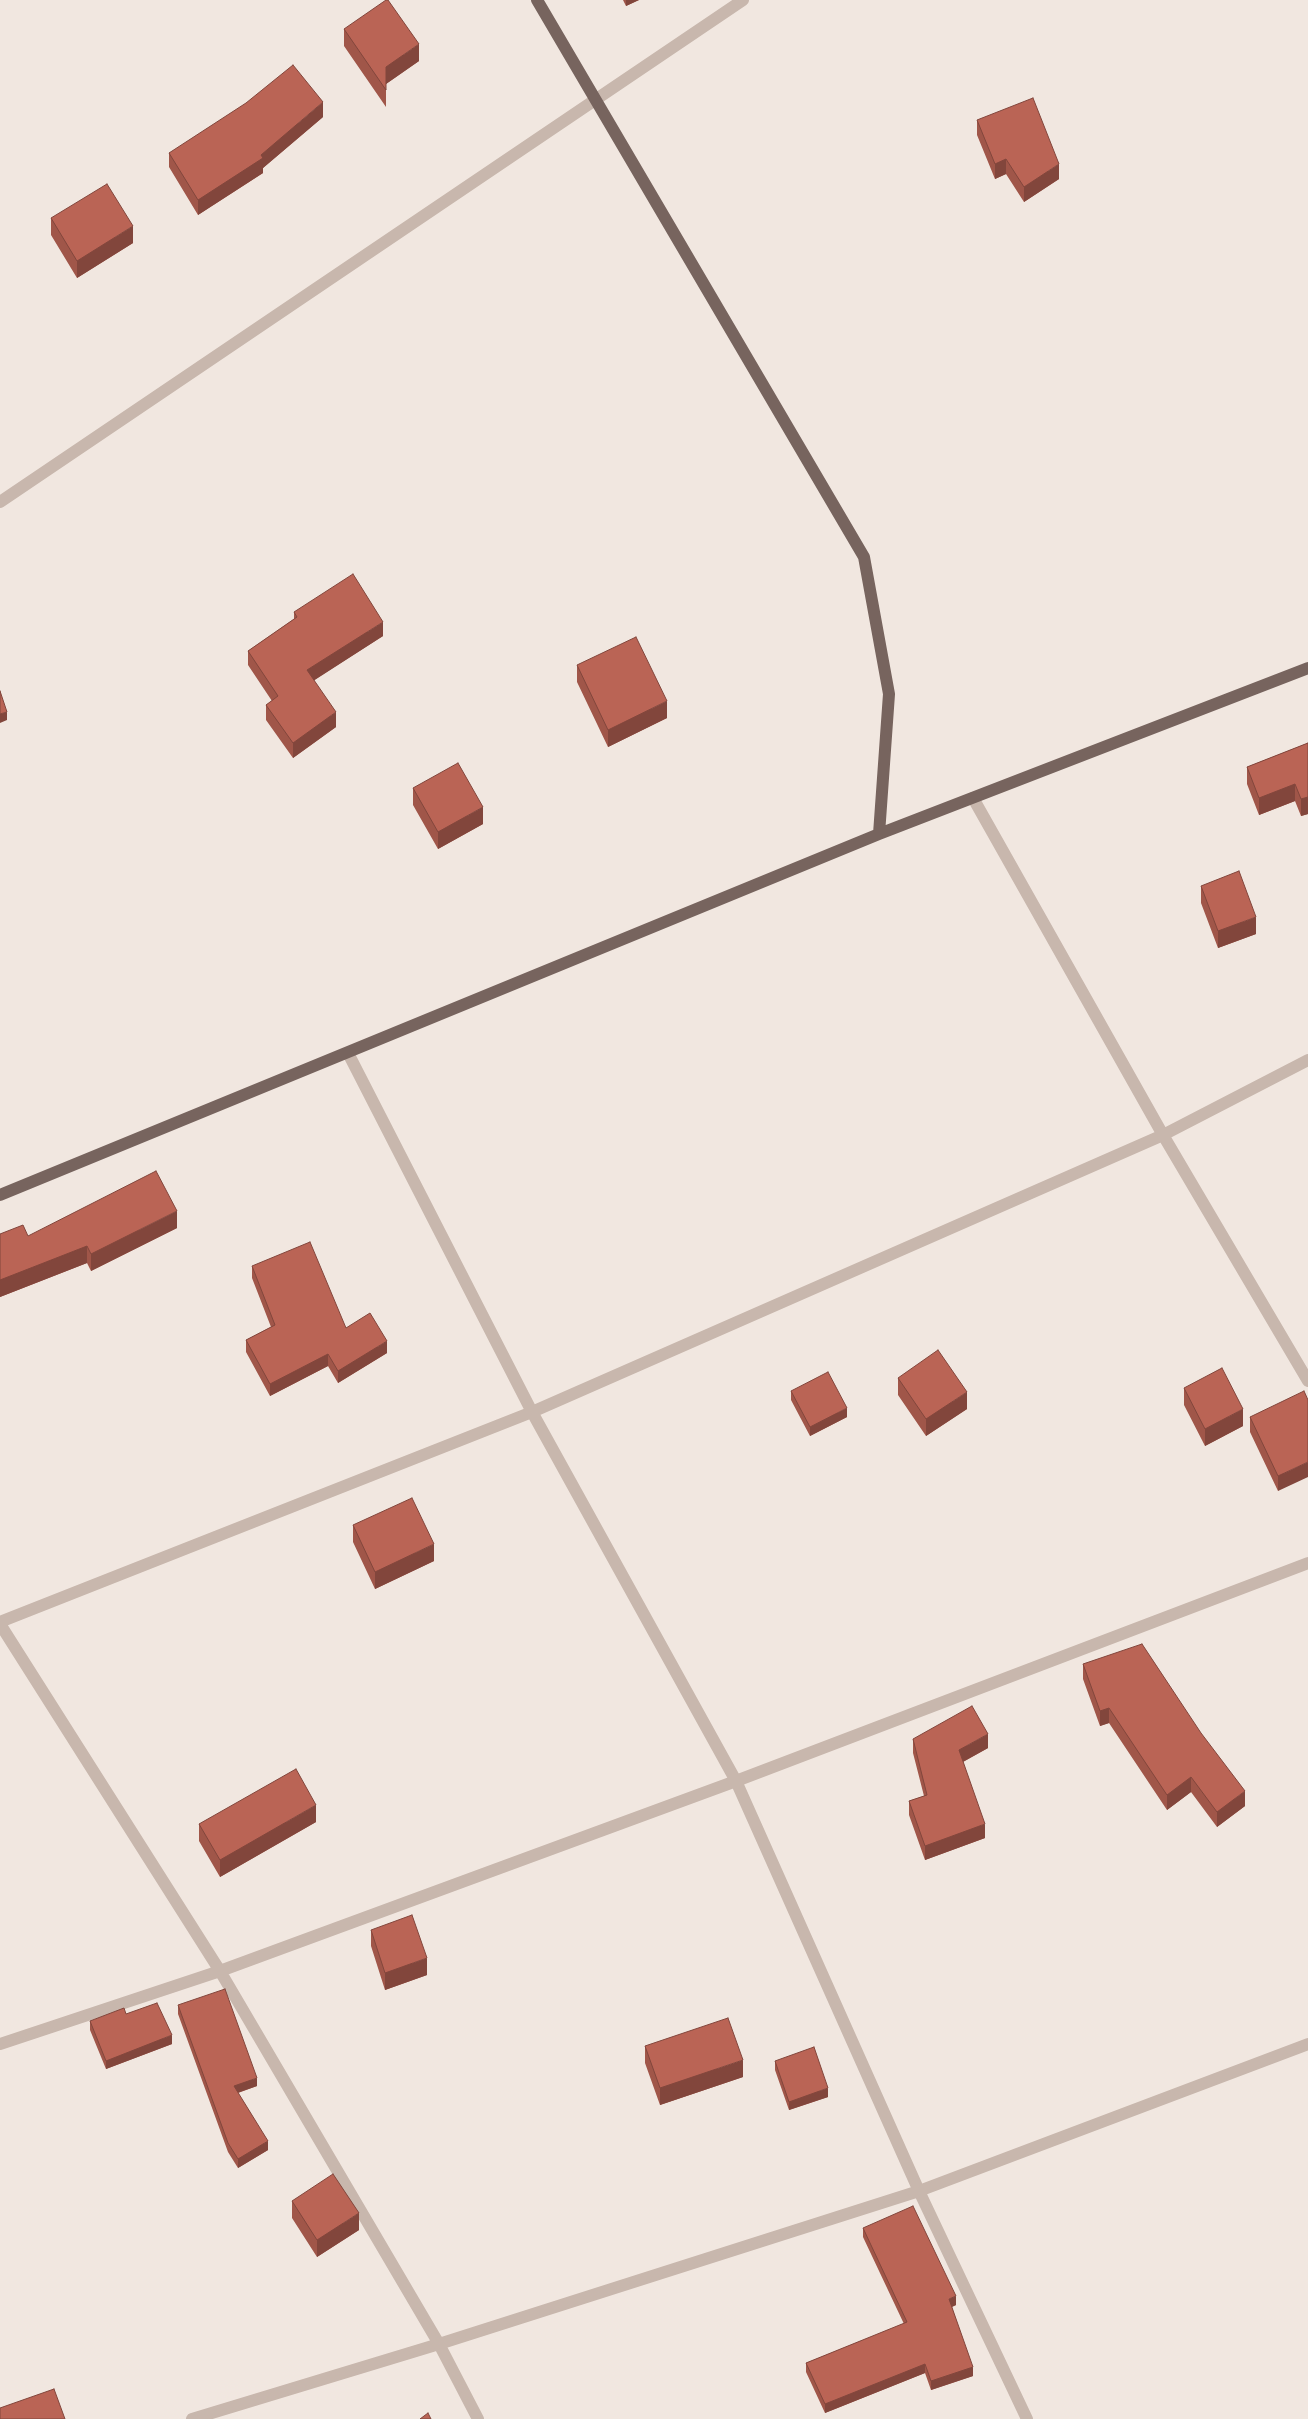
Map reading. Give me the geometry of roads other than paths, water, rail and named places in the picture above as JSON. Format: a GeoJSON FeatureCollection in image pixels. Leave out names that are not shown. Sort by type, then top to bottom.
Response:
{"type":"FeatureCollection","features":[{"type":"Feature","properties":{"kind":"main road"},"geometry":{"type":"LineString","coordinates":[[537,0],[864,557],[889,694],[879,834]]}},
{"type":"Feature","properties":{"kind":"main road"},"geometry":{"type":"LineString","coordinates":[[0,1195],[879,834],[1308,668]]}},
{"type":"Feature","properties":{"kind":"street"},"geometry":{"type":"LineString","coordinates":[[0,502],[743,0]]}},
{"type":"Feature","properties":{"kind":"street"},"geometry":{"type":"LineString","coordinates":[[973,798],[1163,1135],[1308,1381]]}},
{"type":"Feature","properties":{"kind":"street"},"geometry":{"type":"LineString","coordinates":[[348,1052],[532,1412],[736,1781],[919,2191],[1027,2419]]}},
{"type":"Feature","properties":{"kind":"street"},"geometry":{"type":"LineString","coordinates":[[478,2419],[438,2344],[220,1971],[0,1623],[532,1412],[1163,1135],[1308,1060]]}},
{"type":"Feature","properties":{"kind":"street"},"geometry":{"type":"LineString","coordinates":[[0,2044],[220,1971],[736,1781],[1308,1563]]}},
{"type":"Feature","properties":{"kind":"street"},"geometry":{"type":"LineString","coordinates":[[192,2419],[438,2344],[919,2191],[1308,2044]]}}]}
